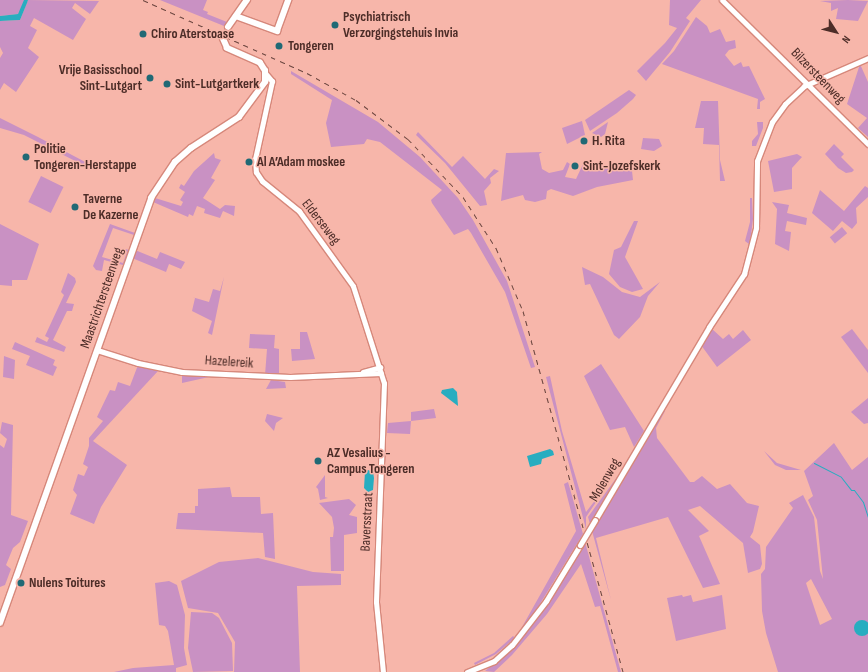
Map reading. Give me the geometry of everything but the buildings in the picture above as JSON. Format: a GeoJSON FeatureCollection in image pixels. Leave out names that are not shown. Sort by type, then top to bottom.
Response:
{"type":"FeatureCollection","features":[{"type":"Feature","properties":{"kind":"main road"},"geometry":{"type":"LineString","coordinates":[[228,27],[247,0]]}},
{"type":"Feature","properties":{"kind":"main road"},"geometry":{"type":"LineString","coordinates":[[236,16],[275,32],[279,30],[288,0]]}},
{"type":"Feature","properties":{"kind":"main road","name":"Bilzersteenweg"},"geometry":{"type":"LineString","coordinates":[[722,0],[809,84],[868,144]]}},
{"type":"Feature","properties":{"kind":"main road","name":"Bilzersteenweg"},"geometry":{"type":"LineString","coordinates":[[727,0],[750,26]]}},
{"type":"Feature","properties":{"kind":"main road"},"geometry":{"type":"LineString","coordinates":[[223,41],[231,50],[258,62],[265,72]]}},
{"type":"Feature","properties":{"kind":"main road"},"geometry":{"type":"LineString","coordinates":[[731,293],[748,261],[756,228],[756,174],[763,141],[772,122],[785,104],[809,84],[868,58]]}},
{"type":"Feature","properties":{"kind":"main road","name":"Maastrichtersteenweg"},"geometry":{"type":"LineString","coordinates":[[0,623],[144,214],[158,183],[183,154],[242,114],[263,86],[265,72]]}},
{"type":"Feature","properties":{"kind":"main road","name":"Elderseweg"},"geometry":{"type":"LineString","coordinates":[[265,72],[272,81],[255,159],[256,172],[262,181],[299,211],[353,286],[380,370]]}},
{"type":"Feature","properties":{"kind":"main road","name":"Molenweg"},"geometry":{"type":"LineString","coordinates":[[467,672],[494,661],[512,645],[546,600],[731,293],[742,278],[748,261]]}},
{"type":"Feature","properties":{"kind":"main road","name":"Hazelereik"},"geometry":{"type":"LineString","coordinates":[[97,350],[138,363],[182,372],[290,377],[380,370]]}},
{"type":"Feature","properties":{"kind":"main road","name":"Baversstraat"},"geometry":{"type":"LineString","coordinates":[[380,370],[385,398],[376,602],[383,672]]}},
{"type":"Feature","properties":{"kind":"shaded area"},"geometry":{"type":"Polygon","coordinates":[[[0,0],[24,0],[24,3],[18,14],[0,16],[0,0]]]}},
{"type":"Feature","properties":{"kind":"shaded area"},"geometry":{"type":"Polygon","coordinates":[[[28,0],[99,1],[90,14],[75,3],[72,8],[86,19],[73,40],[34,18],[30,26],[37,30],[28,48],[39,57],[16,92],[4,83],[0,90],[0,58],[3,53],[0,47],[0,21],[20,20],[28,0]]]}},
{"type":"Feature","properties":{"kind":"shaded area"},"geometry":{"type":"Polygon","coordinates":[[[160,0],[207,0],[203,10],[208,12],[207,14],[227,22],[224,26],[160,0]]]}},
{"type":"Feature","properties":{"kind":"shaded area"},"geometry":{"type":"Polygon","coordinates":[[[670,0],[701,0],[686,18],[690,21],[670,52],[646,81],[637,71],[665,43],[677,28],[669,25],[670,0]]]}},
{"type":"Feature","properties":{"kind":"shaded area"},"geometry":{"type":"Polygon","coordinates":[[[820,1],[868,1],[858,21],[836,19],[838,8],[831,11],[831,3],[820,1]]]}},
{"type":"Feature","properties":{"kind":"shaded area"},"geometry":{"type":"Polygon","coordinates":[[[696,17],[707,26],[710,33],[720,29],[726,42],[735,40],[736,48],[729,50],[725,55],[734,66],[741,62],[743,67],[749,66],[765,99],[760,102],[760,109],[757,109],[758,99],[662,64],[674,51],[696,17]]]}},
{"type":"Feature","properties":{"kind":"shaded area"},"geometry":{"type":"Polygon","coordinates":[[[860,64],[868,82],[868,137],[858,128],[867,118],[847,104],[860,64]]]}},
{"type":"Feature","properties":{"kind":"shaded area"},"geometry":{"type":"Polygon","coordinates":[[[291,71],[378,122],[420,157],[458,198],[473,220],[507,281],[535,367],[531,368],[505,292],[471,233],[468,229],[454,235],[432,203],[431,200],[442,190],[380,142],[367,139],[364,144],[331,147],[326,123],[332,100],[291,74],[291,71]]]}},
{"type":"Feature","properties":{"kind":"shaded area"},"geometry":{"type":"Polygon","coordinates":[[[629,90],[636,95],[633,99],[617,113],[590,131],[585,120],[629,90]]]}},
{"type":"Feature","properties":{"kind":"shaded area"},"geometry":{"type":"Polygon","coordinates":[[[701,101],[718,101],[720,160],[725,181],[720,181],[719,145],[703,144],[704,128],[695,128],[701,101]]]}},
{"type":"Feature","properties":{"kind":"shaded area"},"geometry":{"type":"Polygon","coordinates":[[[0,118],[89,164],[87,167],[24,135],[0,128],[0,118]]]}},
{"type":"Feature","properties":{"kind":"shaded area"},"geometry":{"type":"Polygon","coordinates":[[[582,121],[585,135],[567,144],[562,128],[582,121]]]}},
{"type":"Feature","properties":{"kind":"shaded area"},"geometry":{"type":"Polygon","coordinates":[[[608,122],[605,134],[601,137],[592,133],[608,122]]]}},
{"type":"Feature","properties":{"kind":"shaded area"},"geometry":{"type":"Polygon","coordinates":[[[757,122],[763,122],[763,128],[756,146],[752,146],[752,141],[758,134],[757,122]]]}},
{"type":"Feature","properties":{"kind":"shaded area"},"geometry":{"type":"Polygon","coordinates":[[[418,132],[452,167],[463,156],[485,179],[494,169],[499,171],[490,178],[491,183],[484,191],[487,205],[480,206],[445,163],[416,135],[418,132]]]}},
{"type":"Feature","properties":{"kind":"shaded area"},"geometry":{"type":"Polygon","coordinates":[[[643,138],[659,139],[662,146],[654,151],[641,149],[643,138]]]}},
{"type":"Feature","properties":{"kind":"shaded area"},"geometry":{"type":"Polygon","coordinates":[[[834,144],[844,154],[841,157],[854,170],[852,172],[846,173],[838,168],[825,154],[834,144]]]}},
{"type":"Feature","properties":{"kind":"shaded area"},"geometry":{"type":"Polygon","coordinates":[[[542,152],[539,154],[542,169],[549,173],[563,170],[567,162],[570,164],[565,177],[576,179],[584,162],[632,171],[633,180],[597,187],[573,196],[551,189],[547,191],[546,199],[535,202],[525,200],[523,195],[501,201],[506,153],[542,152]]]}},
{"type":"Feature","properties":{"kind":"shaded area"},"geometry":{"type":"Polygon","coordinates":[[[214,153],[215,158],[221,160],[211,178],[215,180],[203,198],[220,209],[225,205],[235,206],[234,216],[223,211],[220,218],[204,213],[205,209],[197,206],[193,216],[189,214],[188,217],[153,202],[155,198],[181,206],[183,202],[180,200],[185,192],[179,188],[181,184],[184,186],[194,171],[214,153]]]}},
{"type":"Feature","properties":{"kind":"shaded area"},"geometry":{"type":"Polygon","coordinates":[[[797,154],[802,157],[792,168],[792,189],[774,192],[768,161],[797,154]]]}},
{"type":"Feature","properties":{"kind":"shaded area"},"geometry":{"type":"Polygon","coordinates":[[[41,176],[63,187],[51,213],[28,202],[41,176]]]}},
{"type":"Feature","properties":{"kind":"shaded area"},"geometry":{"type":"Polygon","coordinates":[[[865,186],[868,188],[868,197],[856,208],[857,223],[852,229],[842,221],[833,231],[812,213],[820,190],[844,211],[865,186]]]}},
{"type":"Feature","properties":{"kind":"shaded area"},"geometry":{"type":"Polygon","coordinates":[[[750,198],[752,198],[753,219],[751,235],[746,258],[749,244],[745,241],[750,222],[750,198]]]}},
{"type":"Feature","properties":{"kind":"shaded area"},"geometry":{"type":"Polygon","coordinates":[[[772,202],[789,205],[787,213],[807,218],[806,225],[787,221],[785,231],[791,232],[789,251],[775,244],[777,209],[772,202]]]}},
{"type":"Feature","properties":{"kind":"shaded area"},"geometry":{"type":"Polygon","coordinates":[[[634,221],[638,221],[625,257],[643,289],[632,292],[620,287],[609,274],[614,250],[621,247],[634,221]]]}},
{"type":"Feature","properties":{"kind":"shaded area"},"geometry":{"type":"Polygon","coordinates":[[[0,224],[39,244],[27,280],[12,280],[12,286],[0,285],[0,224]]]}},
{"type":"Feature","properties":{"kind":"shaded area"},"geometry":{"type":"Polygon","coordinates":[[[110,224],[135,233],[134,235],[113,228],[102,257],[123,263],[127,252],[125,249],[129,250],[123,265],[104,260],[102,271],[96,270],[93,266],[110,224]]]}},
{"type":"Feature","properties":{"kind":"shaded area"},"geometry":{"type":"Polygon","coordinates":[[[842,227],[847,233],[835,243],[830,237],[842,227]]]}},
{"type":"Feature","properties":{"kind":"shaded area"},"geometry":{"type":"Polygon","coordinates":[[[135,250],[157,259],[160,252],[185,262],[181,269],[169,264],[166,272],[132,258],[135,250]]]}},
{"type":"Feature","properties":{"kind":"shaded area"},"geometry":{"type":"Polygon","coordinates":[[[582,267],[603,277],[622,292],[640,297],[660,282],[648,296],[640,317],[619,339],[614,335],[590,284],[585,285],[582,267]]]}},
{"type":"Feature","properties":{"kind":"shaded area"},"geometry":{"type":"Polygon","coordinates":[[[68,273],[75,278],[76,282],[66,303],[74,304],[72,311],[67,311],[53,340],[66,347],[64,352],[35,342],[37,337],[47,342],[49,338],[45,336],[64,295],[61,292],[68,273]]]}},
{"type":"Feature","properties":{"kind":"shaded area"},"geometry":{"type":"Polygon","coordinates":[[[224,277],[212,335],[208,333],[212,321],[192,311],[195,298],[192,297],[209,302],[213,289],[220,291],[224,277]]]}},
{"type":"Feature","properties":{"kind":"shaded area"},"geometry":{"type":"Polygon","coordinates":[[[711,328],[723,339],[729,334],[733,339],[743,330],[751,340],[717,367],[701,345],[711,328]]]}},
{"type":"Feature","properties":{"kind":"shaded area"},"geometry":{"type":"Polygon","coordinates":[[[852,329],[868,350],[868,373],[841,337],[852,329]]]}},
{"type":"Feature","properties":{"kind":"shaded area"},"geometry":{"type":"Polygon","coordinates":[[[300,332],[307,332],[315,359],[292,361],[291,349],[300,349],[300,332]]]}},
{"type":"Feature","properties":{"kind":"shaded area"},"geometry":{"type":"Polygon","coordinates":[[[250,334],[275,335],[274,348],[279,349],[279,376],[265,375],[267,349],[249,348],[250,334]]]}},
{"type":"Feature","properties":{"kind":"shaded area"},"geometry":{"type":"Polygon","coordinates":[[[15,342],[55,360],[53,365],[57,367],[53,376],[26,365],[30,356],[12,349],[15,342]]]}},
{"type":"Feature","properties":{"kind":"shaded area"},"geometry":{"type":"Polygon","coordinates":[[[4,356],[15,360],[14,379],[3,377],[4,356]]]}},
{"type":"Feature","properties":{"kind":"shaded area"},"geometry":{"type":"Polygon","coordinates":[[[601,364],[644,431],[634,447],[625,427],[610,430],[584,376],[601,364]]]}},
{"type":"Feature","properties":{"kind":"shaded area"},"geometry":{"type":"Polygon","coordinates":[[[138,365],[158,371],[93,441],[127,465],[101,507],[94,524],[70,514],[77,495],[73,490],[78,474],[84,476],[88,467],[83,464],[89,446],[89,438],[103,421],[97,417],[110,390],[115,391],[118,382],[130,386],[138,365]]]}},
{"type":"Feature","properties":{"kind":"shaded area"},"geometry":{"type":"Polygon","coordinates":[[[182,374],[209,377],[182,383],[182,374]]]}},
{"type":"Feature","properties":{"kind":"shaded area"},"geometry":{"type":"Polygon","coordinates":[[[550,376],[562,431],[586,512],[611,480],[586,517],[586,529],[546,377],[550,376]]]}},
{"type":"Feature","properties":{"kind":"shaded area"},"geometry":{"type":"Polygon","coordinates":[[[271,380],[285,382],[286,388],[266,389],[271,380]]]}},
{"type":"Feature","properties":{"kind":"shaded area"},"geometry":{"type":"Polygon","coordinates":[[[868,398],[868,423],[864,424],[851,412],[868,398]]]}},
{"type":"Feature","properties":{"kind":"shaded area"},"geometry":{"type":"Polygon","coordinates":[[[434,409],[436,418],[411,421],[411,412],[434,409]]]}},
{"type":"Feature","properties":{"kind":"shaded area"},"geometry":{"type":"Polygon","coordinates":[[[663,410],[665,411],[656,428],[657,438],[690,482],[694,482],[702,476],[717,489],[730,484],[747,503],[759,506],[753,532],[750,537],[760,545],[762,564],[760,569],[748,573],[743,543],[700,506],[688,510],[709,531],[699,536],[720,584],[703,588],[668,517],[596,538],[611,600],[592,531],[663,410]]]}},
{"type":"Feature","properties":{"kind":"shaded area"},"geometry":{"type":"Polygon","coordinates":[[[267,414],[283,418],[276,423],[274,431],[265,421],[267,414]]]}},
{"type":"Feature","properties":{"kind":"shaded area"},"geometry":{"type":"Polygon","coordinates":[[[411,421],[410,434],[387,433],[388,423],[411,421]]]}},
{"type":"Feature","properties":{"kind":"shaded area"},"geometry":{"type":"Polygon","coordinates":[[[2,422],[13,425],[11,515],[28,521],[20,542],[13,548],[6,565],[11,569],[5,585],[0,587],[0,445],[4,448],[7,439],[0,433],[2,422]]]}},
{"type":"Feature","properties":{"kind":"shaded area"},"geometry":{"type":"Polygon","coordinates":[[[834,443],[852,470],[868,457],[868,622],[864,635],[868,633],[868,672],[778,672],[766,633],[762,611],[761,574],[765,569],[766,547],[793,508],[789,503],[803,495],[814,517],[820,571],[823,579],[817,520],[808,500],[813,496],[804,471],[834,443]],[[811,579],[806,583],[820,625],[832,619],[811,579]]]}},
{"type":"Feature","properties":{"kind":"shaded area"},"geometry":{"type":"Polygon","coordinates":[[[764,451],[777,463],[801,470],[786,470],[775,465],[764,451]]]}},
{"type":"Feature","properties":{"kind":"shaded area"},"geometry":{"type":"Polygon","coordinates":[[[325,475],[325,497],[328,498],[320,500],[318,489],[316,487],[325,475]]]}},
{"type":"Feature","properties":{"kind":"shaded area"},"geometry":{"type":"Polygon","coordinates":[[[617,478],[590,524],[588,517],[617,478]]]}},
{"type":"Feature","properties":{"kind":"shaded area"},"geometry":{"type":"Polygon","coordinates":[[[568,482],[583,534],[538,607],[517,636],[576,531],[564,484],[568,482]]]}},
{"type":"Feature","properties":{"kind":"shaded area"},"geometry":{"type":"Polygon","coordinates":[[[230,487],[232,497],[260,497],[261,514],[273,513],[275,559],[265,557],[263,533],[176,529],[178,513],[195,513],[195,506],[198,506],[198,489],[230,487]]]}},
{"type":"Feature","properties":{"kind":"shaded area"},"geometry":{"type":"Polygon","coordinates":[[[349,499],[356,505],[349,515],[357,517],[357,533],[344,535],[344,571],[331,571],[330,537],[333,537],[334,528],[332,517],[319,503],[349,499]]]}},
{"type":"Feature","properties":{"kind":"shaded area"},"geometry":{"type":"Polygon","coordinates":[[[585,542],[621,672],[618,672],[600,606],[595,607],[581,564],[547,614],[512,655],[494,672],[485,671],[518,644],[548,602],[585,542]]]}},
{"type":"Feature","properties":{"kind":"shaded area"},"geometry":{"type":"Polygon","coordinates":[[[258,558],[313,572],[341,574],[341,585],[297,586],[300,672],[234,672],[235,642],[218,613],[188,608],[181,581],[219,562],[258,558]]]}},
{"type":"Feature","properties":{"kind":"shaded area"},"geometry":{"type":"Polygon","coordinates":[[[169,581],[177,585],[185,615],[184,648],[187,665],[176,668],[176,672],[114,672],[133,668],[174,665],[168,631],[165,626],[159,625],[155,583],[169,581]]]}},
{"type":"Feature","properties":{"kind":"shaded area"},"geometry":{"type":"Polygon","coordinates":[[[682,595],[683,597],[691,595],[693,602],[722,595],[726,629],[676,641],[667,598],[682,595]]]}},
{"type":"Feature","properties":{"kind":"shaded area"},"geometry":{"type":"Polygon","coordinates":[[[191,612],[212,613],[219,618],[232,643],[233,671],[193,672],[188,648],[191,612]]]}},
{"type":"Feature","properties":{"kind":"shaded area"},"geometry":{"type":"Polygon","coordinates":[[[513,636],[515,638],[496,654],[475,665],[474,663],[494,653],[513,636]]]}},
{"type":"Feature","properties":{"kind":"water"},"geometry":{"type":"Polygon","coordinates":[[[24,0],[28,0],[20,20],[0,21],[0,16],[18,14],[24,0]]]}},
{"type":"Feature","properties":{"kind":"water"},"geometry":{"type":"Polygon","coordinates":[[[453,388],[457,392],[458,406],[441,393],[442,390],[453,388]]]}},
{"type":"Feature","properties":{"kind":"water"},"geometry":{"type":"Polygon","coordinates":[[[550,449],[553,451],[554,455],[542,459],[541,464],[530,467],[527,456],[550,449]]]}},
{"type":"Feature","properties":{"kind":"water"},"geometry":{"type":"Polygon","coordinates":[[[368,470],[373,472],[374,478],[373,490],[368,492],[364,488],[365,472],[368,470]]]}},
{"type":"Feature","properties":{"kind":"water"},"geometry":{"type":"Polygon","coordinates":[[[862,620],[869,625],[870,628],[865,635],[862,636],[855,631],[854,628],[859,621],[862,620]]]}},
{"type":"Feature","properties":{"kind":"waterway"},"geometry":{"type":"LineString","coordinates":[[814,463],[841,477],[863,502],[868,517]]}},
{"type":"Feature","properties":{"kind":"tunnel"},"geometry":{"type":"LineString","coordinates":[[223,39],[228,27]]}},
{"type":"Feature","properties":{"kind":"railway"},"geometry":{"type":"LineString","coordinates":[[143,0],[307,73],[356,100],[408,139],[463,197],[496,248],[523,311],[623,672]]}},
{"type":"Feature","properties":{"kind":"place","name":"Psychiatrisch Verzorgingstehuis Invia"},"geometry":{"type":"Point","coordinates":[335,25]}},
{"type":"Feature","properties":{"kind":"place","name":"Chiro Aterstoase"},"geometry":{"type":"Point","coordinates":[143,34]}},
{"type":"Feature","properties":{"kind":"place","name":"Tongeren"},"geometry":{"type":"Point","coordinates":[279,46]}},
{"type":"Feature","properties":{"kind":"place","name":"Vrije Basisschool Sint-Lutgart"},"geometry":{"type":"Point","coordinates":[150,78]}},
{"type":"Feature","properties":{"kind":"place","name":"Sint-Lutgartkerk"},"geometry":{"type":"Point","coordinates":[167,84]}},
{"type":"Feature","properties":{"kind":"place","name":"H. Rita"},"geometry":{"type":"Point","coordinates":[584,141]}},
{"type":"Feature","properties":{"kind":"place","name":"Politie Tongeren-Herstappe"},"geometry":{"type":"Point","coordinates":[26,157]}},
{"type":"Feature","properties":{"kind":"place","name":"Al A’Adam moskee"},"geometry":{"type":"Point","coordinates":[249,162]}},
{"type":"Feature","properties":{"kind":"place","name":"Sint-Jozefskerk"},"geometry":{"type":"Point","coordinates":[575,166]}},
{"type":"Feature","properties":{"kind":"place","name":"Taverne De Kazerne"},"geometry":{"type":"Point","coordinates":[75,207]}},
{"type":"Feature","properties":{"kind":"place","name":"AZ Vesalius - Campus Tongeren"},"geometry":{"type":"Point","coordinates":[318,461]}},
{"type":"Feature","properties":{"kind":"place","name":"Nulens Toitures"},"geometry":{"type":"Point","coordinates":[21,583]}}]}
